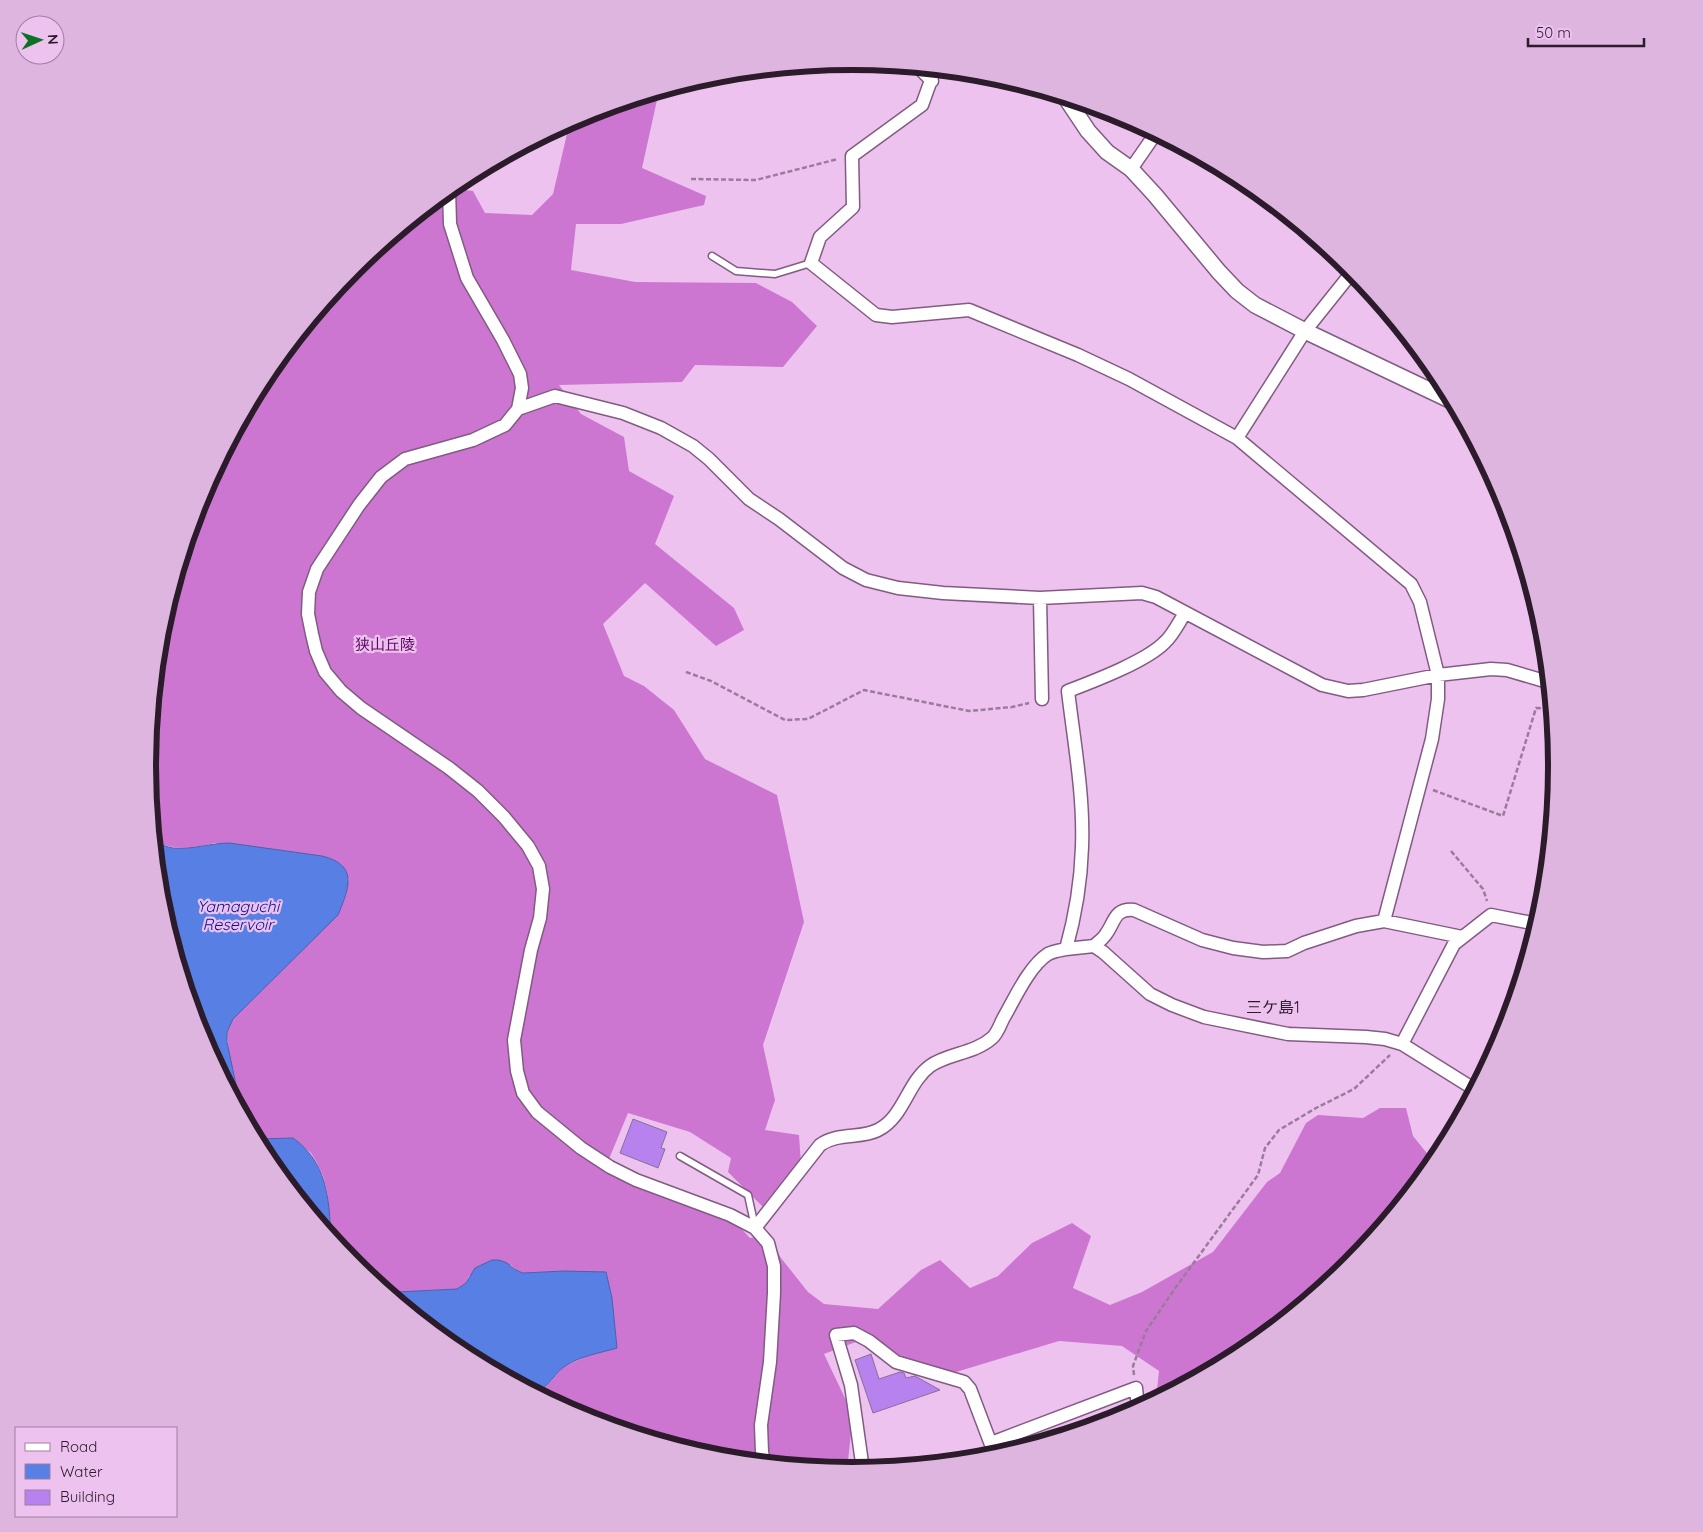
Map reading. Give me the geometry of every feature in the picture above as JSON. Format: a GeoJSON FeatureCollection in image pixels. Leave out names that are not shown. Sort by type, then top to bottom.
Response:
{"type":"FeatureCollection","features":[{"type":"Feature","properties":{"kind":"street"},"geometry":{"type":"LineString","coordinates":[[933,75],[922,105],[852,156],[853,207],[820,237],[811,263],[876,315],[892,317],[969,310],[1078,355],[1129,379],[1238,438],[1410,584],[1420,602],[1438,675],[1438,699],[1432,739],[1384,921]]}},
{"type":"Feature","properties":{"kind":"street"},"geometry":{"type":"LineString","coordinates":[[1071,106],[1088,131],[1107,152],[1131,170],[1155,195],[1237,291],[1255,305],[1305,331],[1440,395]]}},
{"type":"Feature","properties":{"kind":"street"},"geometry":{"type":"LineString","coordinates":[[1131,170],[1152,139]]}},
{"type":"Feature","properties":{"kind":"street"},"geometry":{"type":"LineString","coordinates":[[449,198],[450,224],[467,278],[503,340],[520,374],[522,388],[518,408],[505,425],[474,440],[405,459],[381,477],[359,505],[317,569],[308,592],[308,614],[316,651],[325,672],[341,692],[478,790],[522,839],[539,866],[543,889],[540,918],[531,950],[514,1040],[517,1070],[523,1093],[537,1112],[581,1148],[610,1167],[636,1180],[730,1215],[755,1228],[768,1243],[774,1266],[770,1362],[762,1425],[763,1456]]}},
{"type":"Feature","properties":{"kind":"street"},"geometry":{"type":"LineString","coordinates":[[1238,438],[1305,331],[1347,277]]}},
{"type":"Feature","properties":{"kind":"street"},"geometry":{"type":"LineString","coordinates":[[518,408],[555,396],[623,413],[661,428],[693,446],[749,499],[779,519],[842,568],[866,580],[898,588],[943,593],[1040,598],[1142,593],[1156,597],[1322,685],[1348,691],[1363,690],[1438,675],[1491,669],[1507,670],[1542,680]]}},
{"type":"Feature","properties":{"kind":"street"},"geometry":{"type":"LineString","coordinates":[[1040,598],[1042,699]]}},
{"type":"Feature","properties":{"kind":"street"},"geometry":{"type":"LineString","coordinates":[[1066,949],[1072,929],[1082,847],[1080,800],[1068,691],[1154,652],[1167,641],[1185,613]]}},
{"type":"Feature","properties":{"kind":"street"},"geometry":{"type":"LineString","coordinates":[[755,1228],[820,1145],[828,1139],[873,1132],[882,1127],[895,1116],[919,1076],[930,1066],[983,1045],[993,1037],[1028,974],[1048,954],[1066,949],[1094,946],[1106,935],[1116,916],[1122,911],[1134,910],[1202,940],[1232,948],[1263,952],[1288,951],[1304,943],[1356,926],[1384,921],[1462,938]]}},
{"type":"Feature","properties":{"kind":"street"},"geometry":{"type":"LineString","coordinates":[[1402,1044],[1454,944],[1491,915],[1529,923]]}},
{"type":"Feature","properties":{"kind":"street"},"geometry":{"type":"LineString","coordinates":[[1094,946],[1150,994],[1204,1017],[1288,1034],[1385,1039],[1402,1044],[1469,1086]]}},
{"type":"Feature","properties":{"kind":"street"},"geometry":{"type":"LineString","coordinates":[[862,1462],[851,1386],[836,1335],[854,1334],[870,1340],[896,1362],[964,1382],[970,1389],[993,1448]]}},
{"type":"Feature","properties":{"kind":"street"},"geometry":{"type":"LineString","coordinates":[[991,1443],[1136,1388],[1137,1400]]}},
{"type":"Feature","properties":{"kind":"lane"},"geometry":{"type":"LineString","coordinates":[[712,256],[736,272],[775,274],[811,263]]}},
{"type":"Feature","properties":{"kind":"lane"},"geometry":{"type":"LineString","coordinates":[[680,1156],[748,1195],[755,1228]]}},
{"type":"Feature","properties":{"kind":"path"},"geometry":{"type":"LineString","coordinates":[[691,179],[756,180],[852,156]]}},
{"type":"Feature","properties":{"kind":"path"},"geometry":{"type":"LineString","coordinates":[[686,672],[711,681],[784,720],[808,719],[864,690],[969,712],[1012,707],[1042,699]]}},
{"type":"Feature","properties":{"kind":"path"},"geometry":{"type":"LineString","coordinates":[[1420,785],[1503,816],[1536,708],[1545,709]]}},
{"type":"Feature","properties":{"kind":"path"},"geometry":{"type":"LineString","coordinates":[[1451,851],[1483,889],[1491,915]]}},
{"type":"Feature","properties":{"kind":"path"},"geometry":{"type":"LineString","coordinates":[[1136,1388],[1133,1366],[1146,1331],[1258,1175],[1265,1148],[1274,1136],[1279,1130],[1354,1089],[1402,1044]]}},
{"type":"Feature","properties":{"kind":"green space","name":"狭山丘陵"},"geometry":{"type":"Polygon","coordinates":[[[657,98],[642,168],[706,196],[704,205],[621,224],[576,224],[571,270],[635,282],[756,283],[792,302],[817,326],[783,367],[695,365],[682,382],[559,385],[581,414],[624,437],[629,471],[674,496],[655,544],[734,608],[744,630],[716,646],[645,583],[603,624],[624,676],[644,686],[674,710],[705,759],[777,795],[804,922],[763,1045],[775,1100],[765,1130],[799,1135],[801,1164],[763,1207],[728,1172],[731,1158],[690,1132],[628,1113],[609,1159],[735,1222],[750,1238],[768,1235],[781,1258],[808,1292],[824,1304],[878,1309],[921,1270],[940,1260],[970,1288],[998,1276],[1032,1243],[1072,1223],[1091,1236],[1073,1288],[1110,1305],[1142,1292],[1213,1252],[1267,1182],[1280,1173],[1306,1123],[1318,1115],[1363,1118],[1380,1108],[1406,1108],[1413,1136],[1428,1155],[1404,1190],[1344,1258],[1310,1289],[1238,1345],[1199,1369],[1157,1391],[1159,1371],[1122,1346],[1059,1341],[933,1379],[869,1337],[824,1354],[853,1415],[848,1462],[806,1461],[761,1456],[716,1449],[671,1438],[585,1409],[543,1389],[564,1366],[583,1358],[569,1272],[523,1273],[517,1271],[511,1265],[469,1276],[466,1283],[458,1289],[397,1292],[359,1258],[330,1227],[327,1191],[323,1176],[311,1153],[293,1138],[264,1139],[238,1094],[229,1055],[227,1032],[233,1019],[257,995],[349,880],[341,864],[322,856],[215,843],[185,848],[160,843],[156,766],[157,720],[161,675],[179,586],[192,542],[227,458],[273,379],[299,342],[359,274],[428,214],[461,190],[473,191],[485,213],[532,215],[553,194],[568,131],[628,107],[657,98]]]}},
{"type":"Feature","properties":{"kind":"water","name":"Yamaguchi Reservoir"},"geometry":{"type":"Polygon","coordinates":[[[229,843],[322,856],[334,860],[342,865],[348,879],[348,887],[338,915],[233,1019],[227,1032],[227,1042],[238,1094],[208,1032],[192,990],[169,902],[160,844],[171,848],[180,848],[229,843]]]}},
{"type":"Feature","properties":{"kind":"water"},"geometry":{"type":"Polygon","coordinates":[[[293,1138],[313,1158],[324,1182],[330,1227],[299,1190],[264,1139],[293,1138]]]}},
{"type":"Feature","properties":{"kind":"water"},"geometry":{"type":"Polygon","coordinates":[[[492,1260],[498,1260],[523,1273],[564,1271],[606,1272],[612,1298],[617,1348],[584,1357],[565,1366],[542,1389],[503,1369],[465,1345],[397,1292],[457,1289],[466,1283],[475,1268],[492,1260]]]}},
{"type":"Feature","properties":{"kind":"building"},"geometry":{"type":"Polygon","coordinates":[[[633,1119],[667,1132],[661,1148],[665,1149],[658,1168],[620,1153],[633,1119]]]}},
{"type":"Feature","properties":{"kind":"building"},"geometry":{"type":"Polygon","coordinates":[[[871,1354],[879,1379],[900,1372],[904,1373],[906,1378],[915,1376],[940,1390],[873,1413],[855,1360],[871,1354]]]}},
{"type":"Feature","properties":{"kind":"district","name":"三ケ島1"},"geometry":{"type":"Point","coordinates":[1273,1007]}}]}
